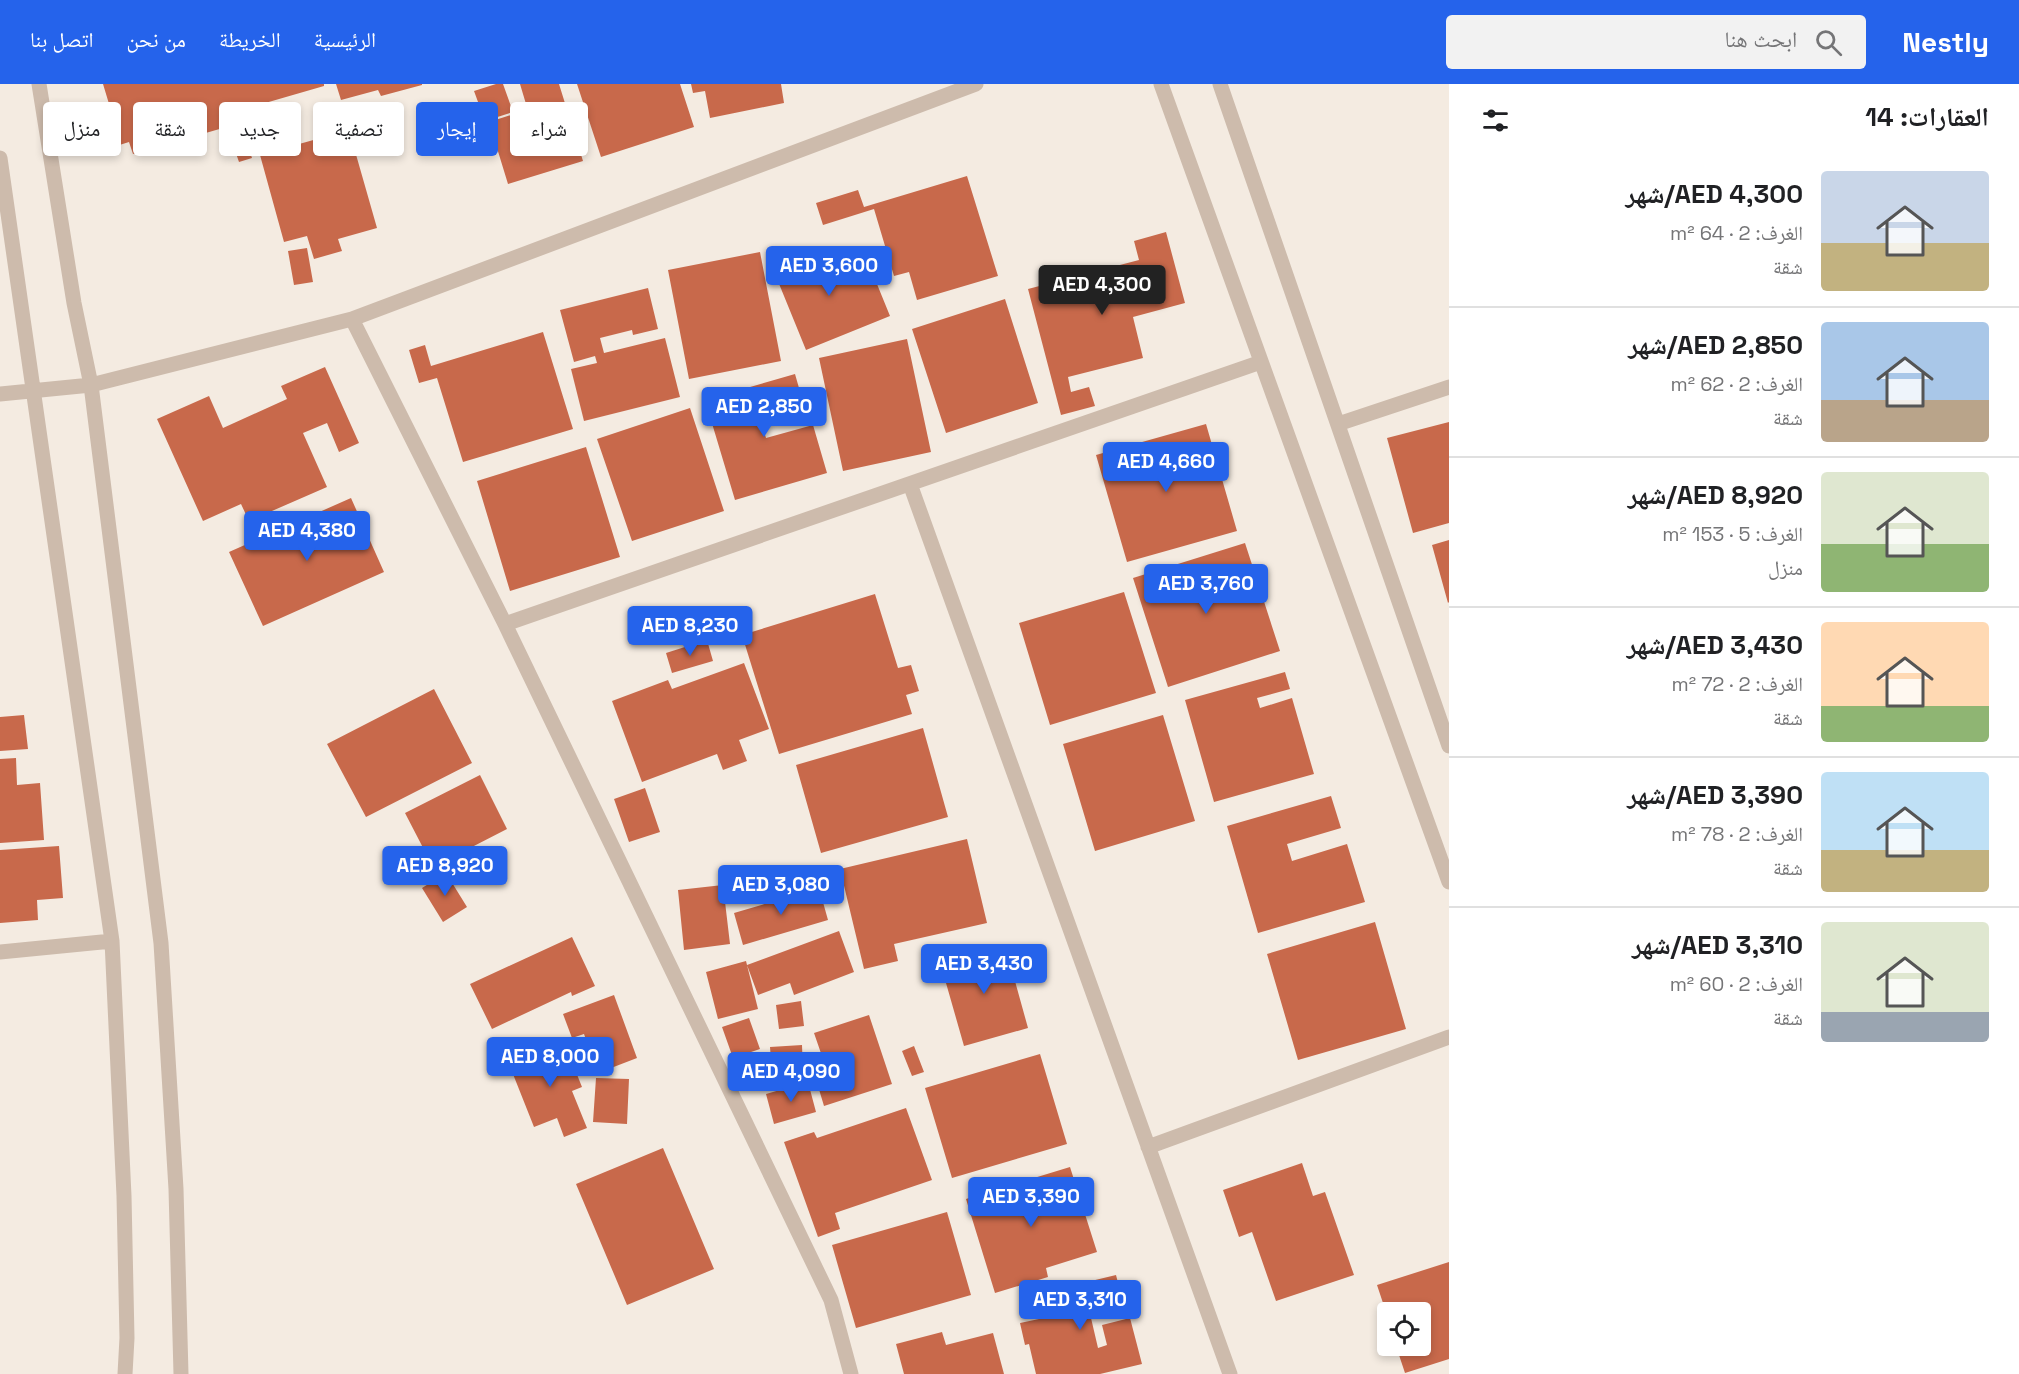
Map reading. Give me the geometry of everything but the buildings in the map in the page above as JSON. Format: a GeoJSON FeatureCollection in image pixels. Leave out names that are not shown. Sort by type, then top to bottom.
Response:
{"type":"FeatureCollection","features":[{"type":"Feature","properties":{"kind":"street"},"geometry":{"type":"LineString","coordinates":[[39,84],[74,303],[91,385],[161,943],[176,1189],[181,1374]]}},
{"type":"Feature","properties":{"kind":"street"},"geometry":{"type":"LineString","coordinates":[[0,394],[91,385],[352,319],[976,84]]}},
{"type":"Feature","properties":{"kind":"street"},"geometry":{"type":"LineString","coordinates":[[1161,84],[1449,882]]}},
{"type":"Feature","properties":{"kind":"street"},"geometry":{"type":"LineString","coordinates":[[1220,84],[1449,746]]}},
{"type":"Feature","properties":{"kind":"street"},"geometry":{"type":"LineString","coordinates":[[0,158],[112,941],[124,1196],[127,1338],[125,1374]]}},
{"type":"Feature","properties":{"kind":"street"},"geometry":{"type":"LineString","coordinates":[[352,319],[505,624],[831,1300],[851,1374]]}},
{"type":"Feature","properties":{"kind":"street"},"geometry":{"type":"LineString","coordinates":[[505,624],[1262,362]]}},
{"type":"Feature","properties":{"kind":"street"},"geometry":{"type":"LineString","coordinates":[[1338,424],[1449,387]]}},
{"type":"Feature","properties":{"kind":"street"},"geometry":{"type":"LineString","coordinates":[[910,484],[1230,1374]]}},
{"type":"Feature","properties":{"kind":"street"},"geometry":{"type":"LineString","coordinates":[[0,952],[112,941]]}},
{"type":"Feature","properties":{"kind":"street"},"geometry":{"type":"LineString","coordinates":[[1148,1147],[1449,1037]]}}]}
